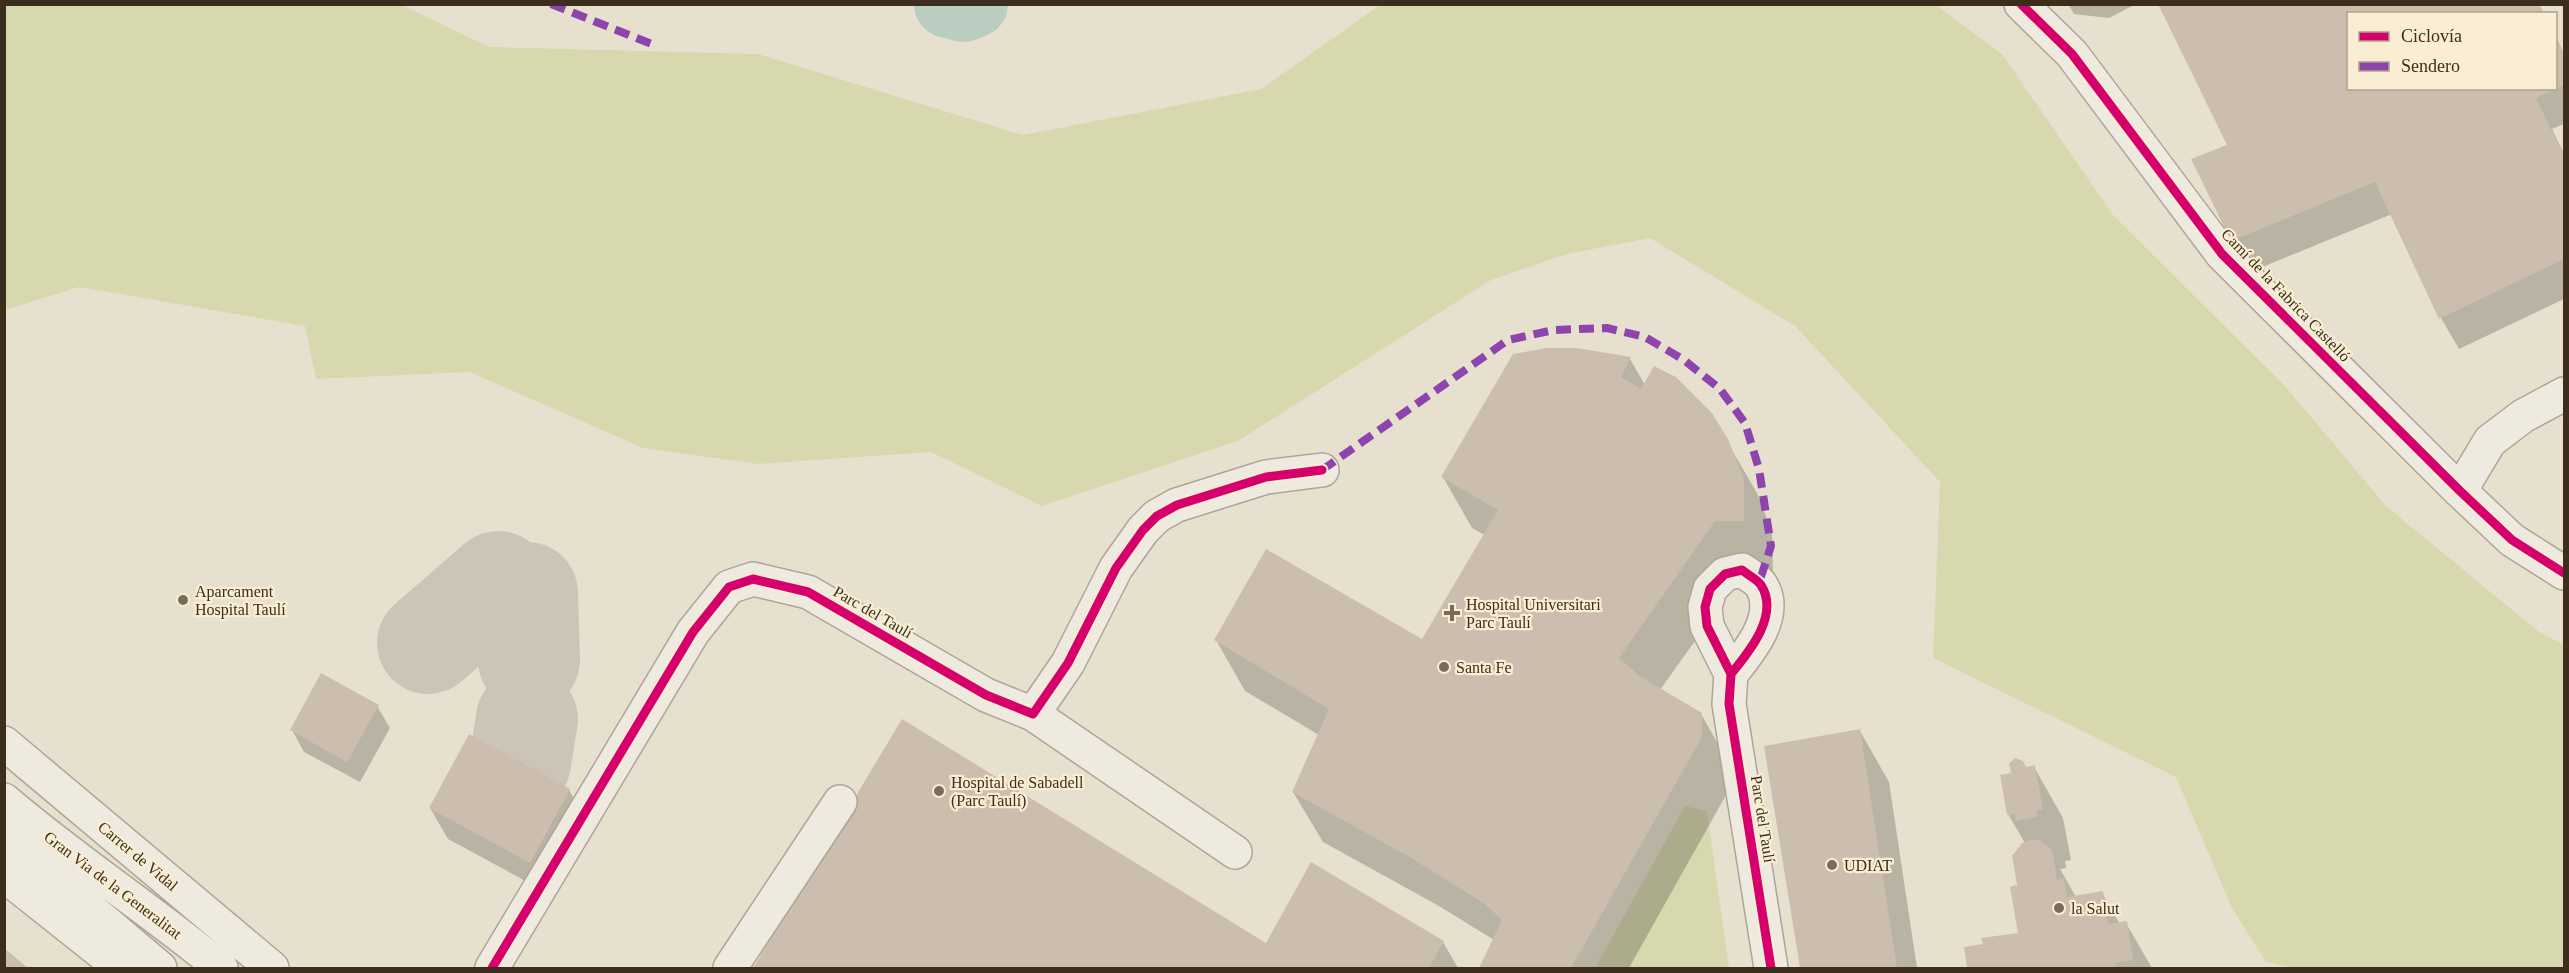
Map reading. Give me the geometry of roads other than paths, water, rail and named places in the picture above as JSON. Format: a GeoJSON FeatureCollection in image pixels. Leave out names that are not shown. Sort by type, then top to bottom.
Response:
{"type":"FeatureCollection","features":[{"type":"Feature","properties":{"kind":"street","name":"Camí de la Fabrica Castelló"},"geometry":{"type":"LineString","coordinates":[[2021,4],[2072,54],[2222,254],[2512,540],[2565,573]]}},
{"type":"Feature","properties":{"kind":"street"},"geometry":{"type":"LineString","coordinates":[[2460,491],[2490,441],[2523,416],[2565,394]]}},
{"type":"Feature","properties":{"kind":"street"},"geometry":{"type":"LineString","coordinates":[[1033,714],[1068,663],[1116,568],[1143,530],[1157,516],[1177,505],[1266,477],[1322,470]]}},
{"type":"Feature","properties":{"kind":"street","name":"Parc del Taulí"},"geometry":{"type":"LineString","coordinates":[[492,969],[693,632],[729,587],[753,579],[808,592],[986,696],[1033,714],[1235,852]]}},
{"type":"Feature","properties":{"kind":"street","name":"Parc del Taulí"},"geometry":{"type":"LineString","coordinates":[[1731,674],[1729,704],[1772,969]]}},
{"type":"Feature","properties":{"kind":"street","name":"Carrer de Vidal"},"geometry":{"type":"LineString","coordinates":[[4,743],[272,969]]}},
{"type":"Feature","properties":{"kind":"street","name":"Gran Via de la Generalitat"},"geometry":{"type":"LineString","coordinates":[[4,800],[57,844],[187,940],[221,969]]}},
{"type":"Feature","properties":{"kind":"street"},"geometry":{"type":"LineString","coordinates":[[730,969],[840,802]]}},
{"type":"Feature","properties":{"kind":"street","name":"Gran Via de la Generalitat"},"geometry":{"type":"LineString","coordinates":[[4,836],[160,969]]}},
{"type":"Feature","properties":{"kind":"street"},"geometry":{"type":"LineString","coordinates":[[4,875],[121,969]]}},
{"type":"Feature","properties":{"kind":"waterway"},"geometry":{"type":"LineString","coordinates":[[948,4],[964,8],[974,4]]}},
{"type":"Feature","properties":{"kind":"place","name":"Aparcament Hospital Taulí"},"geometry":{"type":"Point","coordinates":[183,600]}},
{"type":"Feature","properties":{"kind":"place","name":"Hospital Universitari Parc Taulí"},"geometry":{"type":"Point","coordinates":[1452,613]}},
{"type":"Feature","properties":{"kind":"place","name":"Santa Fe"},"geometry":{"type":"Point","coordinates":[1444,667]}},
{"type":"Feature","properties":{"kind":"place","name":"Hospital de Sabadell (Parc Taulí)"},"geometry":{"type":"Point","coordinates":[939,791]}},
{"type":"Feature","properties":{"kind":"place","name":"UDIAT"},"geometry":{"type":"Point","coordinates":[1832,865]}},
{"type":"Feature","properties":{"kind":"place","name":"la Salut"},"geometry":{"type":"Point","coordinates":[2059,908]}}]}
